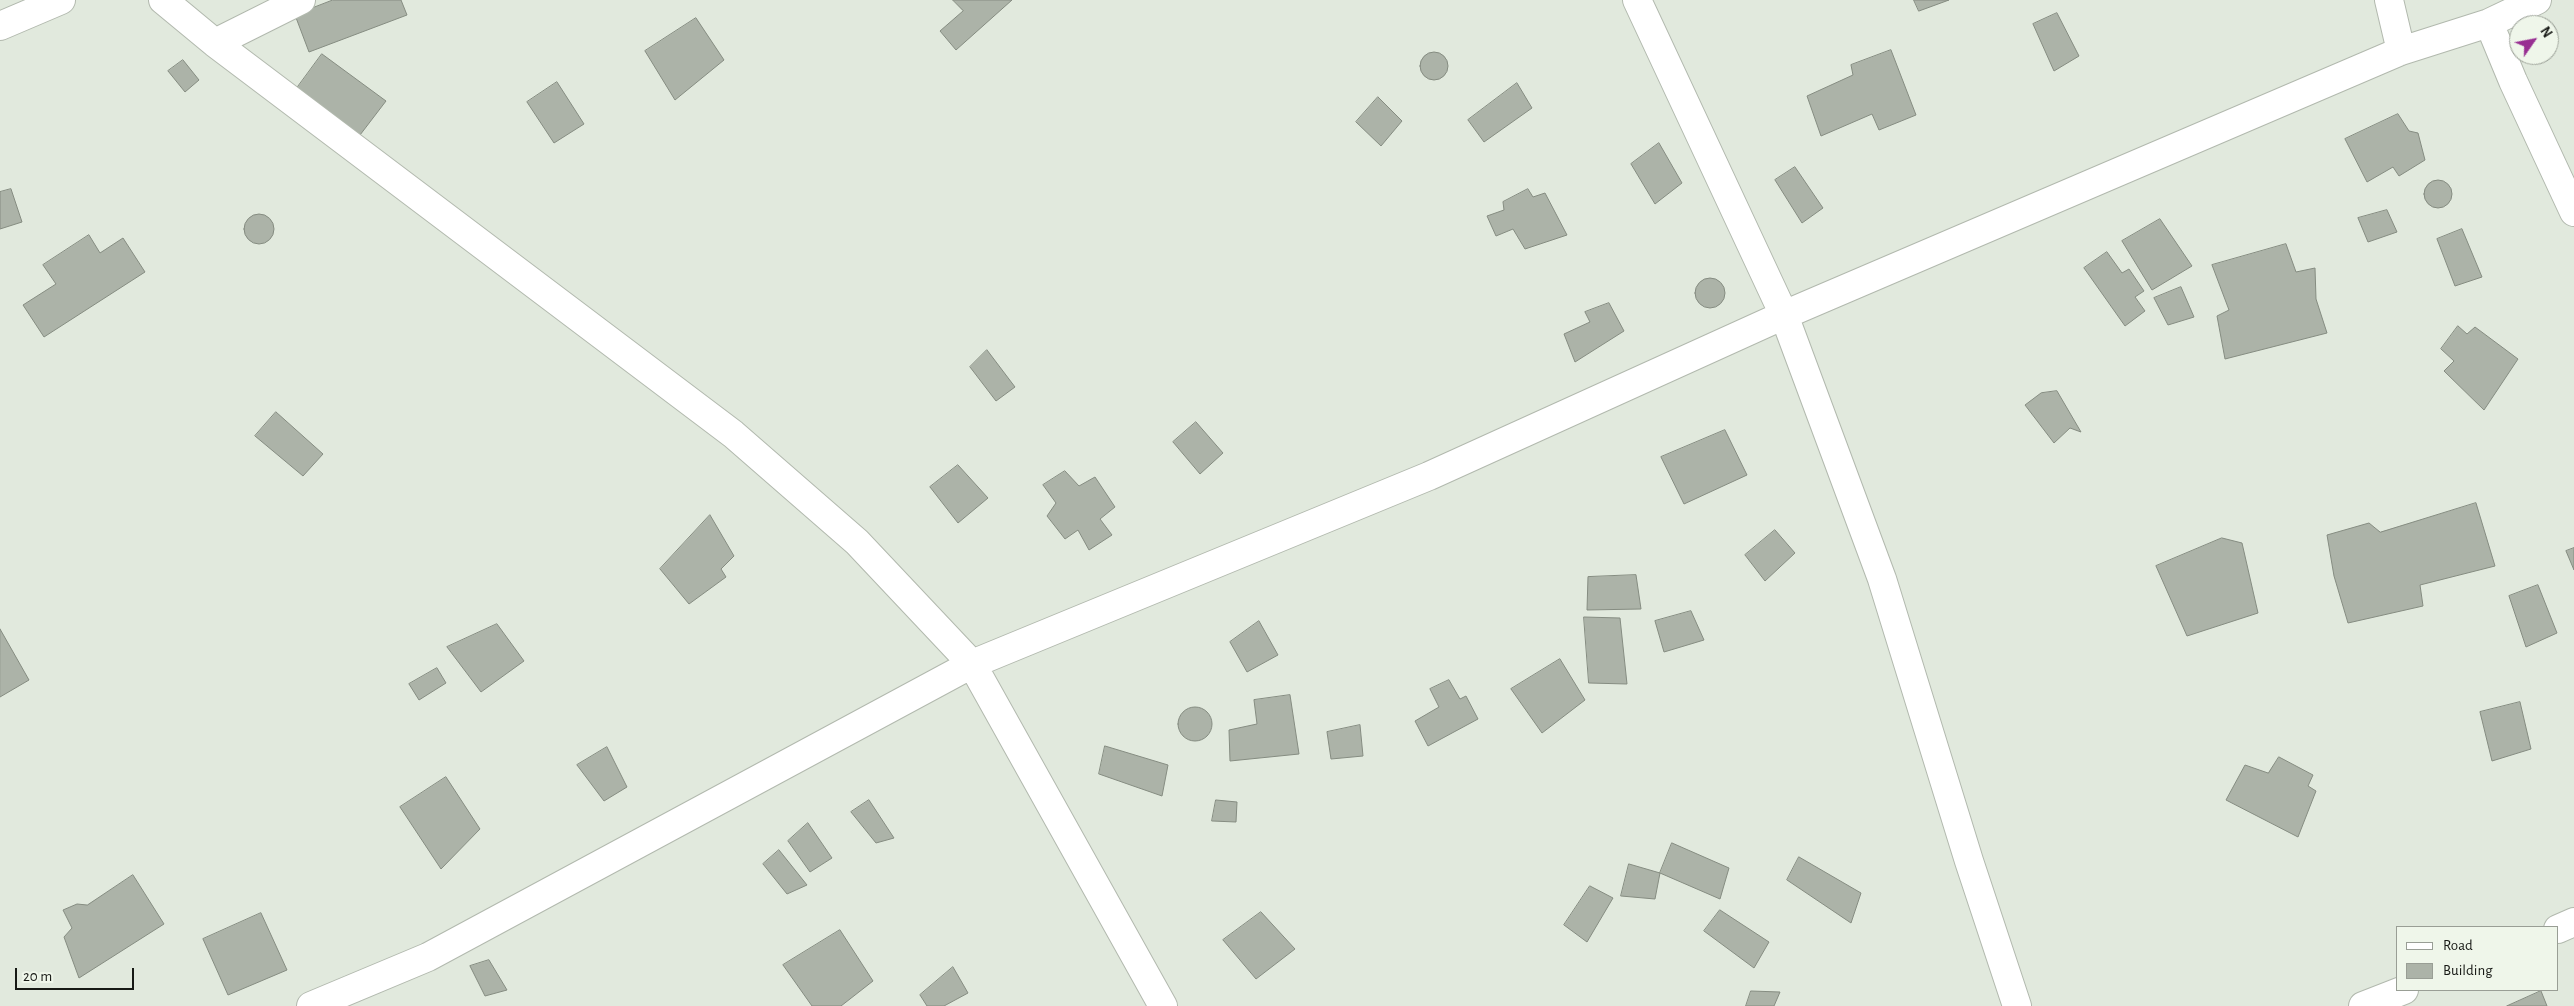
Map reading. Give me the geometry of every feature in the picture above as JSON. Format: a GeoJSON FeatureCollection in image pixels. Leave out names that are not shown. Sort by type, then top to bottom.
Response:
{"type":"FeatureCollection","features":[{"type":"Feature","properties":{"kind":"street"},"geometry":{"type":"LineString","coordinates":[[0,26],[61,0]]}},
{"type":"Feature","properties":{"kind":"street"},"geometry":{"type":"LineString","coordinates":[[164,0],[214,43],[733,434],[857,542],[972,664],[1163,1006]]}},
{"type":"Feature","properties":{"kind":"street"},"geometry":{"type":"LineString","coordinates":[[214,43],[301,0]]}},
{"type":"Feature","properties":{"kind":"street"},"geometry":{"type":"LineString","coordinates":[[1637,0],[1784,315],[1882,579],[1966,851],[2017,1006]]}},
{"type":"Feature","properties":{"kind":"street"},"geometry":{"type":"LineString","coordinates":[[2390,0],[2402,51]]}},
{"type":"Feature","properties":{"kind":"street"},"geometry":{"type":"LineString","coordinates":[[311,1006],[428,957],[972,664],[1429,476],[1784,315],[2402,51],[2489,23],[2537,0]]}},
{"type":"Feature","properties":{"kind":"street"},"geometry":{"type":"LineString","coordinates":[[2489,23],[2513,81],[2574,212]]}},
{"type":"Feature","properties":{"kind":"street"},"geometry":{"type":"LineString","coordinates":[[2559,929],[2574,922]]}},
{"type":"Feature","properties":{"kind":"street"},"geometry":{"type":"LineString","coordinates":[[2363,1006],[2401,991]]}},
{"type":"Feature","properties":{"kind":"building"},"geometry":{"type":"Polygon","coordinates":[[[333,0],[401,0],[407,15],[309,52],[295,15],[333,0]]]}},
{"type":"Feature","properties":{"kind":"building"},"geometry":{"type":"Polygon","coordinates":[[[953,0],[1012,0],[956,50],[940,31],[963,11],[953,0]]]}},
{"type":"Feature","properties":{"kind":"building"},"geometry":{"type":"Polygon","coordinates":[[[1914,0],[1949,0],[1919,11],[1914,0]]]}},
{"type":"Feature","properties":{"kind":"building"},"geometry":{"type":"Polygon","coordinates":[[[2057,13],[2079,56],[2054,71],[2033,24],[2057,13]]]}},
{"type":"Feature","properties":{"kind":"building"},"geometry":{"type":"Polygon","coordinates":[[[696,18],[724,60],[675,100],[645,51],[696,18]]]}},
{"type":"Feature","properties":{"kind":"building"},"geometry":{"type":"Polygon","coordinates":[[[1891,50],[1916,115],[1879,130],[1872,114],[1821,136],[1807,96],[1853,75],[1851,65],[1891,50]]]}},
{"type":"Feature","properties":{"kind":"building"},"geometry":{"type":"Polygon","coordinates":[[[1434,52],[1444,56],[1448,66],[1444,76],[1434,80],[1424,76],[1420,66],[1424,56],[1434,52]]]}},
{"type":"Feature","properties":{"kind":"building"},"geometry":{"type":"Polygon","coordinates":[[[322,54],[386,101],[360,135],[297,88],[322,54]]]}},
{"type":"Feature","properties":{"kind":"building"},"geometry":{"type":"Polygon","coordinates":[[[183,60],[199,80],[185,92],[168,71],[183,60]]]}},
{"type":"Feature","properties":{"kind":"building"},"geometry":{"type":"Polygon","coordinates":[[[557,82],[584,124],[554,143],[527,102],[557,82]]]}},
{"type":"Feature","properties":{"kind":"building"},"geometry":{"type":"Polygon","coordinates":[[[1517,83],[1532,108],[1484,142],[1468,120],[1517,83]]]}},
{"type":"Feature","properties":{"kind":"building"},"geometry":{"type":"Polygon","coordinates":[[[1378,97],[1402,121],[1381,146],[1356,122],[1378,97]]]}},
{"type":"Feature","properties":{"kind":"building"},"geometry":{"type":"Polygon","coordinates":[[[2398,114],[2409,131],[2418,133],[2425,160],[2399,176],[2393,167],[2367,182],[2345,139],[2398,114]]]}},
{"type":"Feature","properties":{"kind":"building"},"geometry":{"type":"Polygon","coordinates":[[[1659,143],[1682,183],[1655,204],[1631,164],[1659,143]]]}},
{"type":"Feature","properties":{"kind":"building"},"geometry":{"type":"Polygon","coordinates":[[[1795,167],[1823,208],[1802,223],[1775,180],[1795,167]]]}},
{"type":"Feature","properties":{"kind":"building"},"geometry":{"type":"Polygon","coordinates":[[[2438,180],[2448,184],[2452,194],[2448,204],[2438,208],[2428,204],[2424,194],[2428,184],[2438,180]]]}},
{"type":"Feature","properties":{"kind":"building"},"geometry":{"type":"Polygon","coordinates":[[[11,189],[22,222],[0,229],[0,192],[11,189]]]}},
{"type":"Feature","properties":{"kind":"building"},"geometry":{"type":"Polygon","coordinates":[[[1528,189],[1533,197],[1545,193],[1567,235],[1525,249],[1513,229],[1496,236],[1487,216],[1504,210],[1503,202],[1528,189]]]}},
{"type":"Feature","properties":{"kind":"building"},"geometry":{"type":"Polygon","coordinates":[[[2387,210],[2397,232],[2368,242],[2358,218],[2387,210]]]}},
{"type":"Feature","properties":{"kind":"building"},"geometry":{"type":"Polygon","coordinates":[[[259,214],[265,215],[273,223],[273,235],[265,243],[259,244],[253,243],[245,235],[244,229],[245,223],[253,215],[259,214]]]}},
{"type":"Feature","properties":{"kind":"building"},"geometry":{"type":"Polygon","coordinates":[[[2160,219],[2192,266],[2152,290],[2122,241],[2160,219]]]}},
{"type":"Feature","properties":{"kind":"building"},"geometry":{"type":"Polygon","coordinates":[[[2462,229],[2482,277],[2455,286],[2437,239],[2462,229]]]}},
{"type":"Feature","properties":{"kind":"building"},"geometry":{"type":"Polygon","coordinates":[[[89,235],[100,253],[123,238],[145,272],[44,337],[23,305],[56,284],[43,265],[89,235]]]}},
{"type":"Feature","properties":{"kind":"building"},"geometry":{"type":"Polygon","coordinates":[[[2286,244],[2296,272],[2315,268],[2316,299],[2327,333],[2225,359],[2217,316],[2229,310],[2212,265],[2286,244]]]}},
{"type":"Feature","properties":{"kind":"building"},"geometry":{"type":"Polygon","coordinates":[[[2107,252],[2122,273],[2129,269],[2144,291],[2135,297],[2145,311],[2125,326],[2084,268],[2107,252]]]}},
{"type":"Feature","properties":{"kind":"building"},"geometry":{"type":"Polygon","coordinates":[[[1710,278],[1716,279],[1724,287],[1724,299],[1716,307],[1710,308],[1704,307],[1696,299],[1695,293],[1696,287],[1704,279],[1710,278]]]}},
{"type":"Feature","properties":{"kind":"building"},"geometry":{"type":"Polygon","coordinates":[[[2181,287],[2194,317],[2168,325],[2154,298],[2181,287]]]}},
{"type":"Feature","properties":{"kind":"building"},"geometry":{"type":"Polygon","coordinates":[[[1609,303],[1624,331],[1575,362],[1564,334],[1590,322],[1585,312],[1609,303]]]}},
{"type":"Feature","properties":{"kind":"building"},"geometry":{"type":"Polygon","coordinates":[[[2458,326],[2467,334],[2475,327],[2518,359],[2484,410],[2444,371],[2454,361],[2441,349],[2458,326]]]}},
{"type":"Feature","properties":{"kind":"building"},"geometry":{"type":"Polygon","coordinates":[[[987,350],[1015,387],[996,401],[970,367],[987,350]]]}},
{"type":"Feature","properties":{"kind":"building"},"geometry":{"type":"Polygon","coordinates":[[[2057,391],[2081,432],[2070,428],[2054,443],[2025,405],[2041,393],[2057,391]]]}},
{"type":"Feature","properties":{"kind":"building"},"geometry":{"type":"Polygon","coordinates":[[[276,412],[323,454],[303,476],[255,436],[276,412]]]}},
{"type":"Feature","properties":{"kind":"building"},"geometry":{"type":"Polygon","coordinates":[[[1196,422],[1223,453],[1200,474],[1173,442],[1196,422]]]}},
{"type":"Feature","properties":{"kind":"building"},"geometry":{"type":"Polygon","coordinates":[[[1725,430],[1747,475],[1684,504],[1661,457],[1725,430]]]}},
{"type":"Feature","properties":{"kind":"building"},"geometry":{"type":"Polygon","coordinates":[[[958,465],[988,498],[958,523],[930,487],[958,465]]]}},
{"type":"Feature","properties":{"kind":"building"},"geometry":{"type":"Polygon","coordinates":[[[1065,471],[1079,486],[1095,477],[1115,507],[1100,519],[1112,535],[1089,550],[1078,530],[1065,539],[1047,516],[1056,503],[1043,485],[1065,471]]]}},
{"type":"Feature","properties":{"kind":"building"},"geometry":{"type":"Polygon","coordinates":[[[2476,503],[2495,566],[2420,585],[2423,606],[2348,623],[2334,576],[2327,535],[2369,523],[2380,532],[2476,503]]]}},
{"type":"Feature","properties":{"kind":"building"},"geometry":{"type":"Polygon","coordinates":[[[710,515],[734,556],[721,569],[726,577],[689,604],[660,569],[710,515]]]}},
{"type":"Feature","properties":{"kind":"building"},"geometry":{"type":"Polygon","coordinates":[[[1775,530],[1795,553],[1765,581],[1745,555],[1775,530]]]}},
{"type":"Feature","properties":{"kind":"building"},"geometry":{"type":"Polygon","coordinates":[[[2222,538],[2242,543],[2258,613],[2187,636],[2156,566],[2222,538]]]}},
{"type":"Feature","properties":{"kind":"building"},"geometry":{"type":"Polygon","coordinates":[[[2574,548],[2574,570],[2566,551],[2574,548]]]}},
{"type":"Feature","properties":{"kind":"building"},"geometry":{"type":"Polygon","coordinates":[[[1636,575],[1641,609],[1587,610],[1588,577],[1636,575]]]}},
{"type":"Feature","properties":{"kind":"building"},"geometry":{"type":"Polygon","coordinates":[[[2538,585],[2557,633],[2526,647],[2509,596],[2538,585]]]}},
{"type":"Feature","properties":{"kind":"building"},"geometry":{"type":"Polygon","coordinates":[[[1691,611],[1704,640],[1664,652],[1655,621],[1691,611]]]}},
{"type":"Feature","properties":{"kind":"building"},"geometry":{"type":"Polygon","coordinates":[[[1584,617],[1620,618],[1627,684],[1589,683],[1584,617]]]}},
{"type":"Feature","properties":{"kind":"building"},"geometry":{"type":"Polygon","coordinates":[[[1259,621],[1278,655],[1247,672],[1230,642],[1259,621]]]}},
{"type":"Feature","properties":{"kind":"building"},"geometry":{"type":"Polygon","coordinates":[[[497,624],[524,661],[481,692],[447,647],[497,624]]]}},
{"type":"Feature","properties":{"kind":"building"},"geometry":{"type":"Polygon","coordinates":[[[0,629],[29,680],[0,697],[0,629]]]}},
{"type":"Feature","properties":{"kind":"building"},"geometry":{"type":"Polygon","coordinates":[[[1560,659],[1585,700],[1542,733],[1511,689],[1560,659]]]}},
{"type":"Feature","properties":{"kind":"building"},"geometry":{"type":"Polygon","coordinates":[[[437,668],[446,683],[419,700],[409,684],[437,668]]]}},
{"type":"Feature","properties":{"kind":"building"},"geometry":{"type":"Polygon","coordinates":[[[1449,680],[1460,699],[1466,696],[1478,719],[1428,746],[1415,721],[1439,707],[1430,689],[1449,680]]]}},
{"type":"Feature","properties":{"kind":"building"},"geometry":{"type":"Polygon","coordinates":[[[1290,695],[1299,754],[1230,761],[1229,730],[1257,724],[1254,700],[1290,695]]]}},
{"type":"Feature","properties":{"kind":"building"},"geometry":{"type":"Polygon","coordinates":[[[2520,702],[2531,749],[2492,761],[2480,712],[2520,702]]]}},
{"type":"Feature","properties":{"kind":"building"},"geometry":{"type":"Polygon","coordinates":[[[1195,707],[1207,712],[1212,724],[1207,736],[1195,741],[1183,736],[1178,724],[1183,712],[1195,707]]]}},
{"type":"Feature","properties":{"kind":"building"},"geometry":{"type":"Polygon","coordinates":[[[1360,725],[1363,756],[1331,759],[1327,732],[1360,725]]]}},
{"type":"Feature","properties":{"kind":"building"},"geometry":{"type":"Polygon","coordinates":[[[1105,746],[1168,765],[1162,796],[1099,774],[1105,746]]]}},
{"type":"Feature","properties":{"kind":"building"},"geometry":{"type":"Polygon","coordinates":[[[607,747],[627,787],[604,801],[577,765],[607,747]]]}},
{"type":"Feature","properties":{"kind":"building"},"geometry":{"type":"Polygon","coordinates":[[[2279,757],[2313,775],[2308,786],[2316,791],[2298,837],[2226,800],[2245,765],[2268,773],[2279,757]]]}},
{"type":"Feature","properties":{"kind":"building"},"geometry":{"type":"Polygon","coordinates":[[[446,777],[480,829],[441,869],[400,807],[446,777]]]}},
{"type":"Feature","properties":{"kind":"building"},"geometry":{"type":"Polygon","coordinates":[[[869,800],[894,838],[876,843],[851,812],[869,800]]]}},
{"type":"Feature","properties":{"kind":"building"},"geometry":{"type":"Polygon","coordinates":[[[1216,800],[1237,802],[1236,822],[1212,821],[1216,800]]]}},
{"type":"Feature","properties":{"kind":"building"},"geometry":{"type":"Polygon","coordinates":[[[808,823],[832,858],[810,872],[788,841],[808,823]]]}},
{"type":"Feature","properties":{"kind":"building"},"geometry":{"type":"Polygon","coordinates":[[[1672,843],[1729,868],[1720,899],[1660,873],[1672,843]]]}},
{"type":"Feature","properties":{"kind":"building"},"geometry":{"type":"Polygon","coordinates":[[[779,850],[807,885],[787,894],[763,864],[779,850]]]}},
{"type":"Feature","properties":{"kind":"building"},"geometry":{"type":"Polygon","coordinates":[[[1799,857],[1861,893],[1851,923],[1787,880],[1799,857]]]}},
{"type":"Feature","properties":{"kind":"building"},"geometry":{"type":"Polygon","coordinates":[[[1629,864],[1660,873],[1655,899],[1621,896],[1629,864]]]}},
{"type":"Feature","properties":{"kind":"building"},"geometry":{"type":"Polygon","coordinates":[[[133,875],[164,924],[79,978],[64,937],[72,928],[63,910],[77,904],[87,905],[133,875]]]}},
{"type":"Feature","properties":{"kind":"building"},"geometry":{"type":"Polygon","coordinates":[[[1590,886],[1613,898],[1587,942],[1564,925],[1590,886]]]}},
{"type":"Feature","properties":{"kind":"building"},"geometry":{"type":"Polygon","coordinates":[[[1720,910],[1769,942],[1754,968],[1704,931],[1720,910]]]}},
{"type":"Feature","properties":{"kind":"building"},"geometry":{"type":"Polygon","coordinates":[[[1261,912],[1295,949],[1256,979],[1223,940],[1261,912]]]}},
{"type":"Feature","properties":{"kind":"building"},"geometry":{"type":"Polygon","coordinates":[[[261,913],[287,970],[228,995],[203,939],[261,913]]]}},
{"type":"Feature","properties":{"kind":"building"},"geometry":{"type":"Polygon","coordinates":[[[840,930],[873,981],[841,1006],[812,1006],[783,965],[840,930]]]}},
{"type":"Feature","properties":{"kind":"building"},"geometry":{"type":"Polygon","coordinates":[[[489,960],[507,990],[485,996],[470,966],[489,960]]]}},
{"type":"Feature","properties":{"kind":"building"},"geometry":{"type":"Polygon","coordinates":[[[953,967],[968,993],[944,1006],[927,1006],[920,995],[953,967]]]}},
{"type":"Feature","properties":{"kind":"building"},"geometry":{"type":"Polygon","coordinates":[[[1751,991],[1780,992],[1774,1006],[1746,1006],[1751,991]]]}},
{"type":"Feature","properties":{"kind":"building"},"geometry":{"type":"Polygon","coordinates":[[[2541,991],[2547,1006],[2507,1006],[2541,991]]]}}]}
